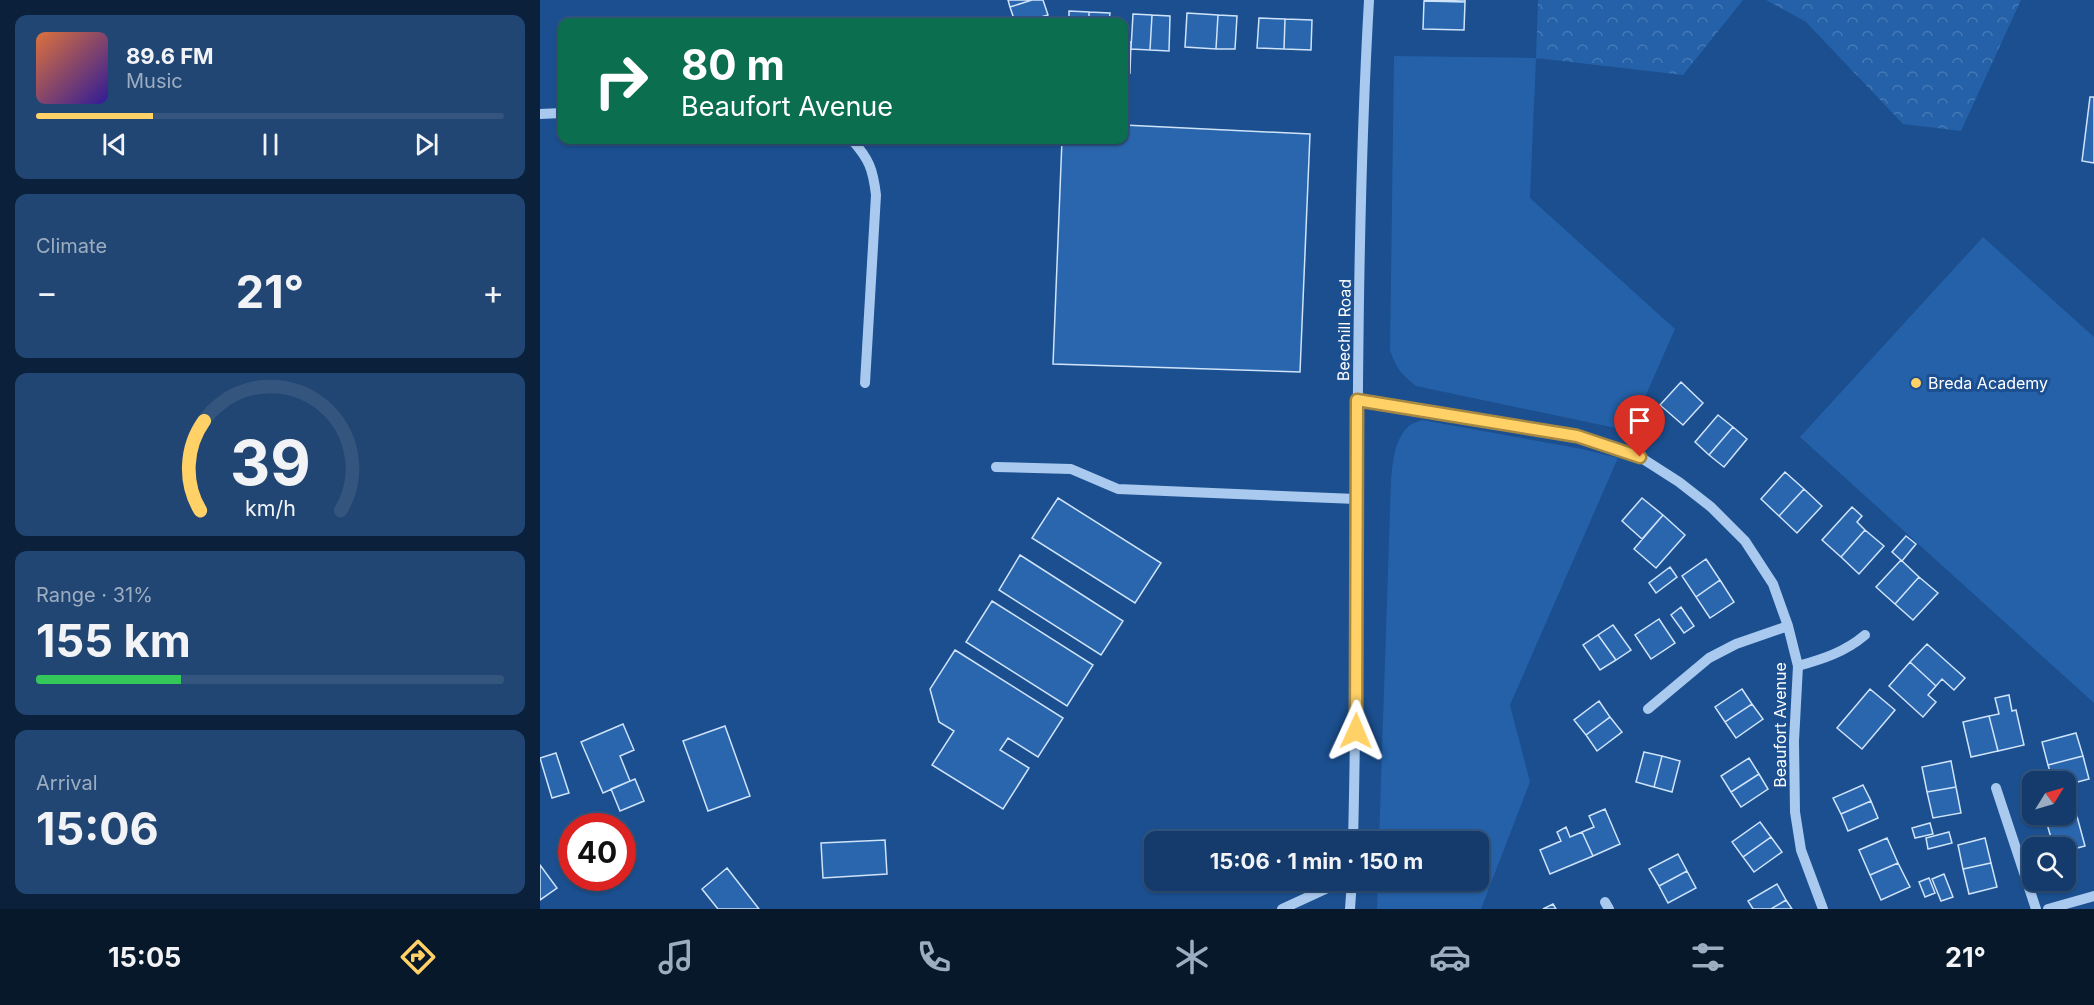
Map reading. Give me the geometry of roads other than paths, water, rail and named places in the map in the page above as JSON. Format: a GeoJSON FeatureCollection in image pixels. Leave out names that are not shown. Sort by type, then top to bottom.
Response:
{"type":"FeatureCollection","features":[{"type":"Feature","properties":{"kind":"street","name":"Beechill Road"},"geometry":{"type":"LineString","coordinates":[[1353,831],[1357,400],[1361,186],[1368,0]]}},
{"type":"Feature","properties":{"kind":"street"},"geometry":{"type":"LineString","coordinates":[[540,114],[558,113]]}},
{"type":"Feature","properties":{"kind":"street"},"geometry":{"type":"LineString","coordinates":[[855,144],[874,171],[876,195],[865,383]]}},
{"type":"Feature","properties":{"kind":"street","name":"Beaufort Avenue"},"geometry":{"type":"LineString","coordinates":[[1357,400],[1577,436],[1640,457],[1679,482],[1711,507],[1745,541],[1773,584],[1788,626],[1798,666],[1794,741],[1795,812],[1801,850],[1824,909]]}},
{"type":"Feature","properties":{"kind":"street"},"geometry":{"type":"LineString","coordinates":[[996,467],[1071,469],[1118,489],[1356,499]]}},
{"type":"Feature","properties":{"kind":"street"},"geometry":{"type":"LineString","coordinates":[[1648,709],[1709,658],[1736,644],[1788,626]]}},
{"type":"Feature","properties":{"kind":"street"},"geometry":{"type":"LineString","coordinates":[[1798,666],[1825,659],[1852,646],[1865,635]]}},
{"type":"Feature","properties":{"kind":"street"},"geometry":{"type":"LineString","coordinates":[[1996,788],[2036,909]]}},
{"type":"Feature","properties":{"kind":"street"},"geometry":{"type":"LineString","coordinates":[[1282,909],[1321,891]]}},
{"type":"Feature","properties":{"kind":"street"},"geometry":{"type":"LineString","coordinates":[[1350,909],[1351,891]]}},
{"type":"Feature","properties":{"kind":"street"},"geometry":{"type":"LineString","coordinates":[[2048,909],[2094,896]]}},
{"type":"Feature","properties":{"kind":"place","name":"Breda Academy"},"geometry":{"type":"Point","coordinates":[1916,383]}}]}
